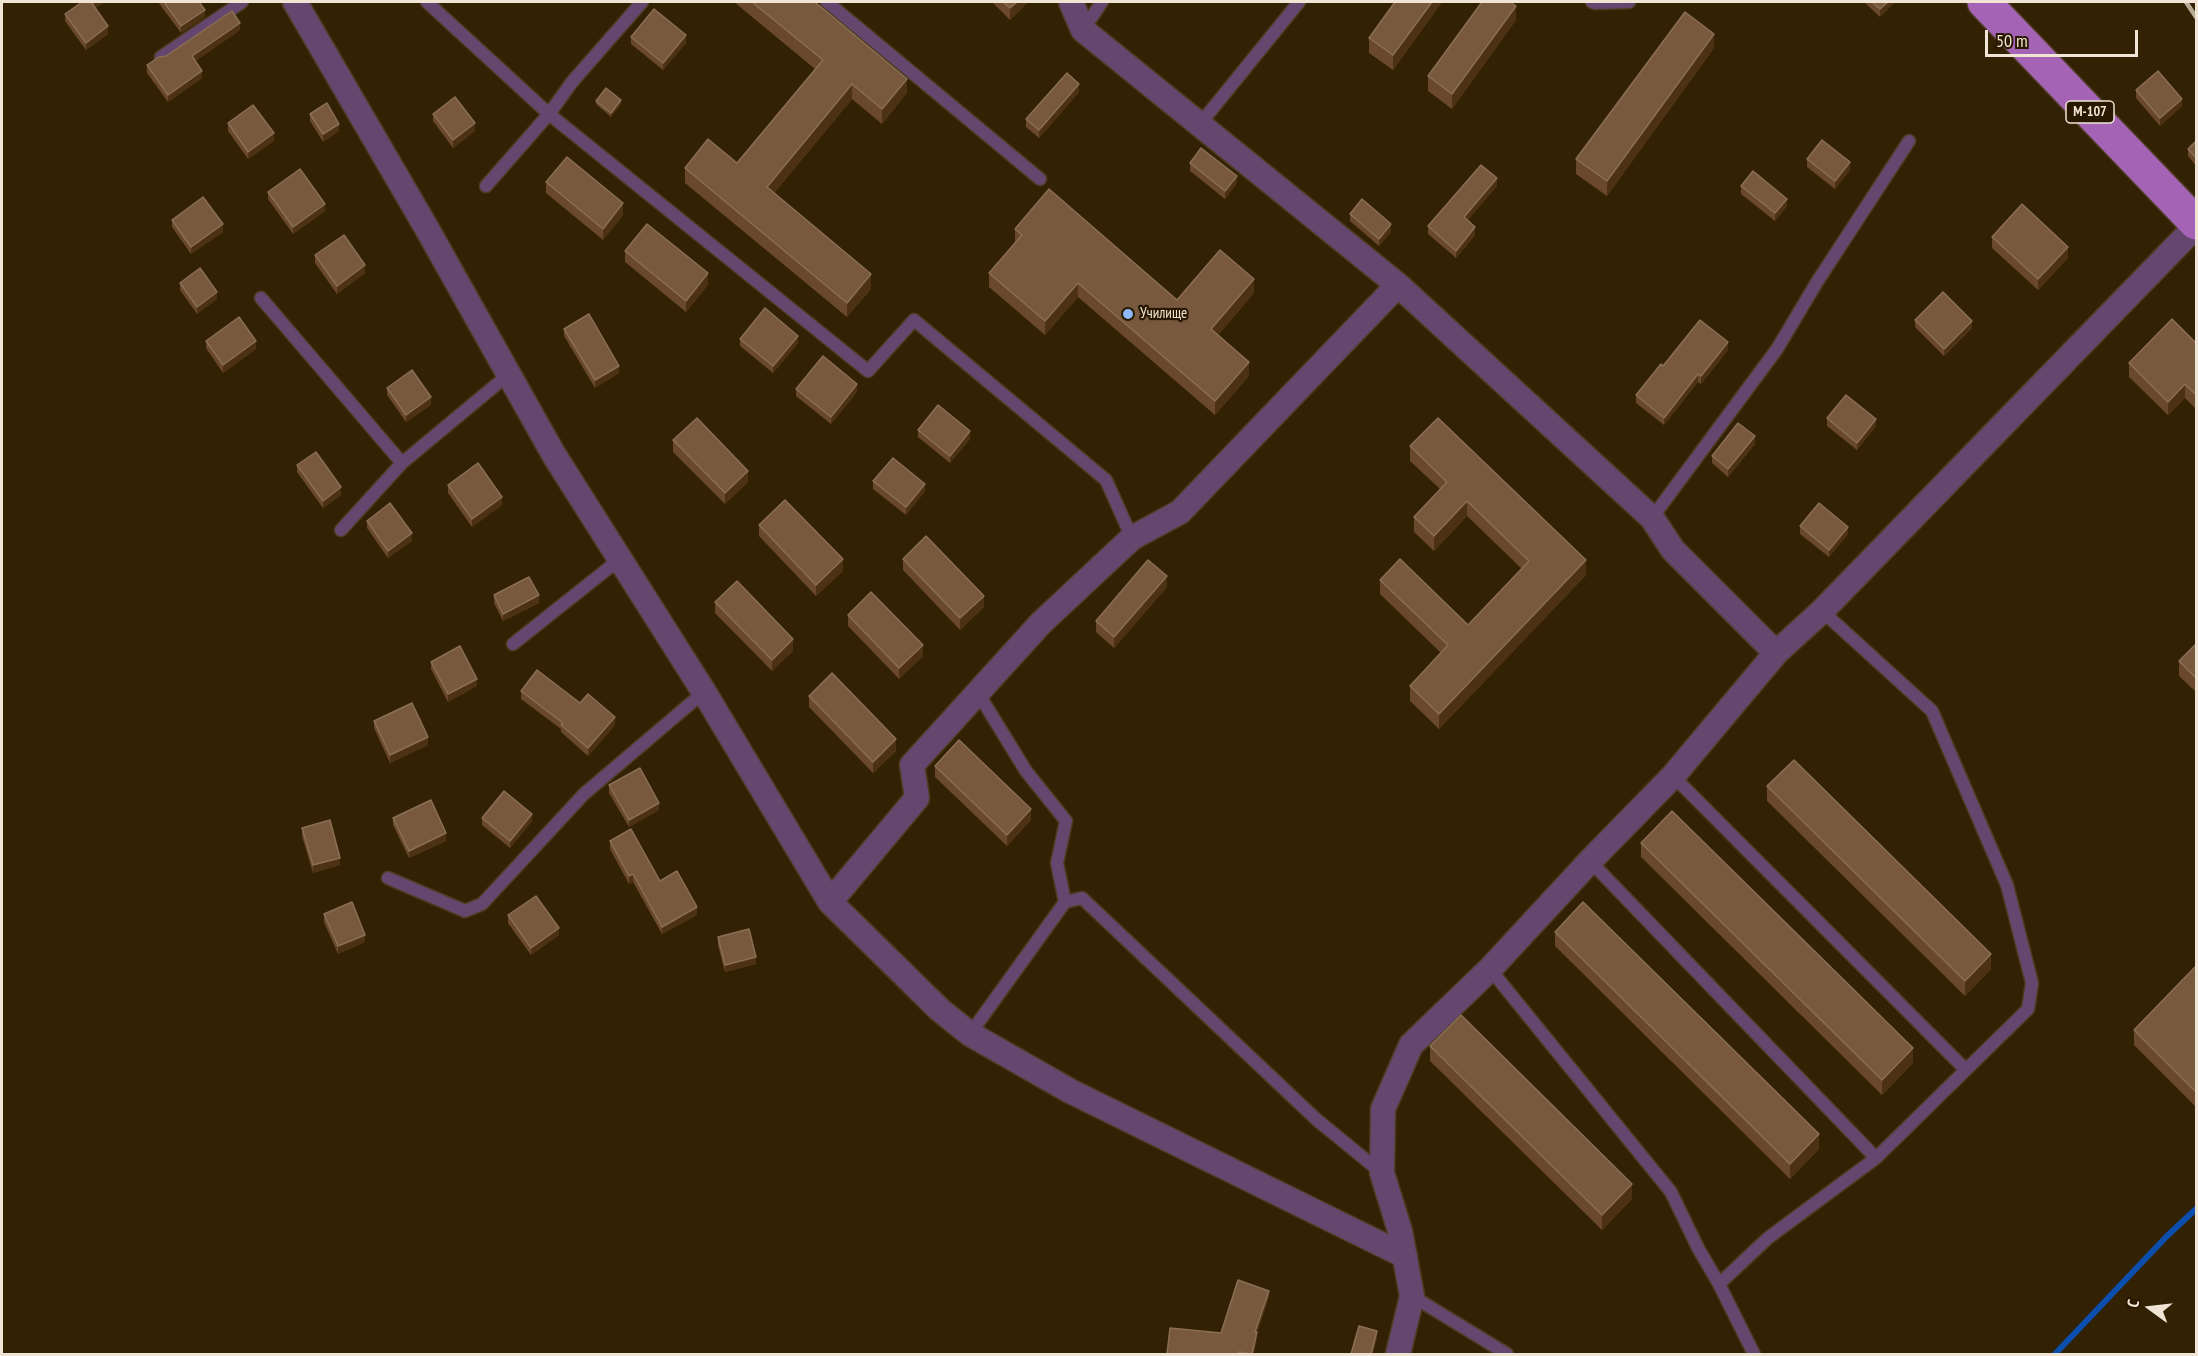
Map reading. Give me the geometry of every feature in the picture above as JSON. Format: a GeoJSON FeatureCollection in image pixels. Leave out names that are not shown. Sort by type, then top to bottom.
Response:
{"type":"FeatureCollection","features":[{"type":"Feature","properties":{"kind":"main road","name":"М-107"},"geometry":{"type":"LineString","coordinates":[[1984,2],[2196,225]]}},
{"type":"Feature","properties":{"kind":"street"},"geometry":{"type":"LineString","coordinates":[[295,2],[554,454],[704,692],[830,902],[940,1010],[970,1034],[1070,1090],[1405,1256]]}},
{"type":"Feature","properties":{"kind":"street"},"geometry":{"type":"LineString","coordinates":[[1071,2],[1083,30],[1398,285],[1652,518],[1673,550],[1776,653]]}},
{"type":"Feature","properties":{"kind":"street"},"geometry":{"type":"LineString","coordinates":[[1398,1354],[1412,1296],[1400,1231],[1382,1173],[1383,1109],[1411,1045],[1490,969],[1673,776],[1776,653],[1822,611],[2196,225]]}},
{"type":"Feature","properties":{"kind":"street"},"geometry":{"type":"LineString","coordinates":[[830,902],[917,798],[912,765],[1041,622],[1132,538],[1180,512],[1398,285]]}},
{"type":"Feature","properties":{"kind":"lane"},"geometry":{"type":"LineString","coordinates":[[161,57],[242,2]]}},
{"type":"Feature","properties":{"kind":"lane"},"geometry":{"type":"LineString","coordinates":[[427,2],[549,114],[868,371],[914,320],[1106,480],[1132,538]]}},
{"type":"Feature","properties":{"kind":"lane"},"geometry":{"type":"LineString","coordinates":[[486,186],[642,2]]}},
{"type":"Feature","properties":{"kind":"lane"},"geometry":{"type":"LineString","coordinates":[[827,2],[1040,179]]}},
{"type":"Feature","properties":{"kind":"lane"},"geometry":{"type":"LineString","coordinates":[[1083,30],[1102,2]]}},
{"type":"Feature","properties":{"kind":"lane"},"geometry":{"type":"LineString","coordinates":[[1200,124],[1299,2]]}},
{"type":"Feature","properties":{"kind":"lane"},"geometry":{"type":"LineString","coordinates":[[1592,2],[1629,2]]}},
{"type":"Feature","properties":{"kind":"lane"},"geometry":{"type":"LineString","coordinates":[[1652,518],[1777,349],[1817,282],[1909,141]]}},
{"type":"Feature","properties":{"kind":"lane"},"geometry":{"type":"LineString","coordinates":[[261,298],[402,463]]}},
{"type":"Feature","properties":{"kind":"lane"},"geometry":{"type":"LineString","coordinates":[[340,530],[402,463],[509,374]]}},
{"type":"Feature","properties":{"kind":"lane"},"geometry":{"type":"LineString","coordinates":[[513,644],[620,559]]}},
{"type":"Feature","properties":{"kind":"lane"},"geometry":{"type":"LineString","coordinates":[[1719,1284],[1768,1238],[1876,1158],[2028,1009],[2032,983],[2007,885],[1932,711],[1822,611]]}},
{"type":"Feature","properties":{"kind":"lane"},"geometry":{"type":"LineString","coordinates":[[388,878],[465,911],[482,904],[584,794],[704,692]]}},
{"type":"Feature","properties":{"kind":"lane"},"geometry":{"type":"LineString","coordinates":[[978,693],[1026,771],[1066,821],[1057,863],[1065,902]]}},
{"type":"Feature","properties":{"kind":"lane"},"geometry":{"type":"LineString","coordinates":[[1673,776],[1966,1070]]}},
{"type":"Feature","properties":{"kind":"lane"},"geometry":{"type":"LineString","coordinates":[[1590,861],[1876,1158]]}},
{"type":"Feature","properties":{"kind":"lane"},"geometry":{"type":"LineString","coordinates":[[970,1034],[1065,902],[1082,898],[1317,1120],[1382,1173]]}},
{"type":"Feature","properties":{"kind":"lane"},"geometry":{"type":"LineString","coordinates":[[1490,969],[1671,1192],[1754,1354]]}},
{"type":"Feature","properties":{"kind":"lane"},"geometry":{"type":"LineString","coordinates":[[1412,1296],[1507,1354]]}},
{"type":"Feature","properties":{"kind":"building"},"geometry":{"type":"Polygon","coordinates":[[[82,2],[91,2],[108,26],[86,43],[65,14],[82,2]]]}},
{"type":"Feature","properties":{"kind":"building"},"geometry":{"type":"Polygon","coordinates":[[[164,2],[199,2],[205,10],[181,26],[164,2]]]}},
{"type":"Feature","properties":{"kind":"building"},"geometry":{"type":"Polygon","coordinates":[[[752,2],[815,2],[907,79],[882,109],[852,84],[767,187],[871,274],[847,303],[685,168],[708,139],[737,163],[823,60],[752,2]]]}},
{"type":"Feature","properties":{"kind":"building"},"geometry":{"type":"Polygon","coordinates":[[[1003,2],[1017,2],[1010,8],[1003,2]]]}},
{"type":"Feature","properties":{"kind":"building"},"geometry":{"type":"Polygon","coordinates":[[[1395,2],[1432,2],[1393,55],[1369,38],[1395,2]]]}},
{"type":"Feature","properties":{"kind":"building"},"geometry":{"type":"Polygon","coordinates":[[[1482,2],[1510,2],[1516,6],[1452,94],[1428,76],[1482,2]]]}},
{"type":"Feature","properties":{"kind":"building"},"geometry":{"type":"Polygon","coordinates":[[[1872,2],[1888,2],[1880,9],[1872,2]]]}},
{"type":"Feature","properties":{"kind":"building"},"geometry":{"type":"Polygon","coordinates":[[[654,9],[686,35],[663,63],[631,37],[654,9]]]}},
{"type":"Feature","properties":{"kind":"building"},"geometry":{"type":"Polygon","coordinates":[[[232,11],[240,23],[192,56],[202,71],[168,95],[147,65],[159,57],[166,56],[232,11]]]}},
{"type":"Feature","properties":{"kind":"building"},"geometry":{"type":"Polygon","coordinates":[[[1685,12],[1714,34],[1607,181],[1576,159],[1685,12]]]}},
{"type":"Feature","properties":{"kind":"building"},"geometry":{"type":"Polygon","coordinates":[[[2158,71],[2182,99],[2160,118],[2136,90],[2158,71]]]}},
{"type":"Feature","properties":{"kind":"building"},"geometry":{"type":"Polygon","coordinates":[[[1067,73],[1079,84],[1039,130],[1026,119],[1067,73]]]}},
{"type":"Feature","properties":{"kind":"building"},"geometry":{"type":"Polygon","coordinates":[[[606,88],[621,100],[611,113],[596,101],[606,88]]]}},
{"type":"Feature","properties":{"kind":"building"},"geometry":{"type":"Polygon","coordinates":[[[455,97],[475,123],[453,140],[433,114],[455,97]]]}},
{"type":"Feature","properties":{"kind":"building"},"geometry":{"type":"Polygon","coordinates":[[[327,103],[339,124],[323,134],[310,114],[327,103]]]}},
{"type":"Feature","properties":{"kind":"building"},"geometry":{"type":"Polygon","coordinates":[[[253,105],[274,133],[248,152],[228,123],[253,105]]]}},
{"type":"Feature","properties":{"kind":"building"},"geometry":{"type":"Polygon","coordinates":[[[1822,140],[1850,162],[1835,181],[1807,159],[1822,140]]]}},
{"type":"Feature","properties":{"kind":"building"},"geometry":{"type":"Polygon","coordinates":[[[2196,141],[2196,158],[2188,149],[2196,141]]]}},
{"type":"Feature","properties":{"kind":"building"},"geometry":{"type":"Polygon","coordinates":[[[1201,148],[1237,176],[1225,191],[1190,163],[1201,148]]]}},
{"type":"Feature","properties":{"kind":"building"},"geometry":{"type":"Polygon","coordinates":[[[567,157],[623,203],[603,229],[546,182],[567,157]]]}},
{"type":"Feature","properties":{"kind":"building"},"geometry":{"type":"Polygon","coordinates":[[[1481,165],[1497,178],[1464,217],[1475,227],[1456,251],[1428,226],[1481,165]]]}},
{"type":"Feature","properties":{"kind":"building"},"geometry":{"type":"Polygon","coordinates":[[[300,169],[325,204],[293,227],[268,192],[300,169]]]}},
{"type":"Feature","properties":{"kind":"building"},"geometry":{"type":"Polygon","coordinates":[[[1753,171],[1787,199],[1775,213],[1741,186],[1753,171]]]}},
{"type":"Feature","properties":{"kind":"building"},"geometry":{"type":"Polygon","coordinates":[[[1049,189],[1177,300],[1220,250],[1254,279],[1211,329],[1249,362],[1215,401],[1078,283],[1045,321],[989,273],[1022,235],[1015,229],[1049,189]]]}},
{"type":"Feature","properties":{"kind":"building"},"geometry":{"type":"Polygon","coordinates":[[[203,197],[223,224],[191,247],[172,220],[203,197]]]}},
{"type":"Feature","properties":{"kind":"building"},"geometry":{"type":"Polygon","coordinates":[[[1362,199],[1391,224],[1379,239],[1350,214],[1362,199]]]}},
{"type":"Feature","properties":{"kind":"building"},"geometry":{"type":"Polygon","coordinates":[[[2022,204],[2068,247],[2038,279],[1992,237],[2022,204]]]}},
{"type":"Feature","properties":{"kind":"building"},"geometry":{"type":"Polygon","coordinates":[[[647,224],[708,273],[686,301],[625,251],[647,224]]]}},
{"type":"Feature","properties":{"kind":"building"},"geometry":{"type":"Polygon","coordinates":[[[344,235],[365,265],[337,286],[315,255],[344,235]]]}},
{"type":"Feature","properties":{"kind":"building"},"geometry":{"type":"Polygon","coordinates":[[[200,268],[217,292],[197,307],[180,283],[200,268]]]}},
{"type":"Feature","properties":{"kind":"building"},"geometry":{"type":"Polygon","coordinates":[[[1943,292],[1972,321],[1944,349],[1915,320],[1943,292]]]}},
{"type":"Feature","properties":{"kind":"building"},"geometry":{"type":"Polygon","coordinates":[[[765,308],[798,336],[773,366],[740,339],[765,308]]]}},
{"type":"Feature","properties":{"kind":"building"},"geometry":{"type":"Polygon","coordinates":[[[589,314],[619,366],[595,380],[564,329],[589,314]]]}},
{"type":"Feature","properties":{"kind":"building"},"geometry":{"type":"Polygon","coordinates":[[[239,317],[256,341],[223,365],[206,341],[239,317]]]}},
{"type":"Feature","properties":{"kind":"building"},"geometry":{"type":"Polygon","coordinates":[[[2172,319],[2196,343],[2196,395],[2185,384],[2168,402],[2129,363],[2172,319]]]}},
{"type":"Feature","properties":{"kind":"building"},"geometry":{"type":"Polygon","coordinates":[[[1700,320],[1728,342],[1701,376],[1698,374],[1664,418],[1636,395],[1700,320]]]}},
{"type":"Feature","properties":{"kind":"building"},"geometry":{"type":"Polygon","coordinates":[[[823,356],[857,384],[831,417],[796,389],[823,356]]]}},
{"type":"Feature","properties":{"kind":"building"},"geometry":{"type":"Polygon","coordinates":[[[412,370],[431,397],[406,415],[387,388],[412,370]]]}},
{"type":"Feature","properties":{"kind":"building"},"geometry":{"type":"Polygon","coordinates":[[[1846,395],[1876,419],[1857,443],[1827,418],[1846,395]]]}},
{"type":"Feature","properties":{"kind":"building"},"geometry":{"type":"Polygon","coordinates":[[[938,405],[970,431],[950,456],[918,430],[938,405]]]}},
{"type":"Feature","properties":{"kind":"building"},"geometry":{"type":"Polygon","coordinates":[[[697,418],[748,471],[725,493],[673,440],[697,418]]]}},
{"type":"Feature","properties":{"kind":"building"},"geometry":{"type":"Polygon","coordinates":[[[1438,418],[1586,560],[1439,714],[1410,686],[1448,645],[1380,580],[1400,559],[1468,625],[1529,561],[1467,501],[1434,536],[1414,517],[1447,482],[1410,446],[1438,418]]]}},
{"type":"Feature","properties":{"kind":"building"},"geometry":{"type":"Polygon","coordinates":[[[1738,423],[1755,436],[1728,469],[1712,456],[1738,423]]]}},
{"type":"Feature","properties":{"kind":"building"},"geometry":{"type":"Polygon","coordinates":[[[316,452],[341,487],[323,501],[297,465],[316,452]]]}},
{"type":"Feature","properties":{"kind":"building"},"geometry":{"type":"Polygon","coordinates":[[[893,458],[925,484],[906,507],[873,481],[893,458]]]}},
{"type":"Feature","properties":{"kind":"building"},"geometry":{"type":"Polygon","coordinates":[[[478,463],[502,497],[472,519],[448,485],[478,463]]]}},
{"type":"Feature","properties":{"kind":"building"},"geometry":{"type":"Polygon","coordinates":[[[785,500],[843,559],[816,585],[759,525],[785,500]]]}},
{"type":"Feature","properties":{"kind":"building"},"geometry":{"type":"Polygon","coordinates":[[[390,503],[412,533],[388,551],[367,521],[390,503]]]}},
{"type":"Feature","properties":{"kind":"building"},"geometry":{"type":"Polygon","coordinates":[[[1819,503],[1848,527],[1829,550],[1800,526],[1819,503]]]}},
{"type":"Feature","properties":{"kind":"building"},"geometry":{"type":"Polygon","coordinates":[[[926,536],[984,596],[960,618],[903,559],[926,536]]]}},
{"type":"Feature","properties":{"kind":"building"},"geometry":{"type":"Polygon","coordinates":[[[1148,560],[1167,576],[1114,637],[1096,621],[1148,560]]]}},
{"type":"Feature","properties":{"kind":"building"},"geometry":{"type":"Polygon","coordinates":[[[529,577],[539,595],[503,614],[494,595],[529,577]]]}},
{"type":"Feature","properties":{"kind":"building"},"geometry":{"type":"Polygon","coordinates":[[[737,581],[793,639],[772,660],[715,602],[737,581]]]}},
{"type":"Feature","properties":{"kind":"building"},"geometry":{"type":"Polygon","coordinates":[[[871,592],[923,645],[899,668],[848,615],[871,592]]]}},
{"type":"Feature","properties":{"kind":"building"},"geometry":{"type":"Polygon","coordinates":[[[2196,644],[2196,678],[2179,661],[2196,644]]]}},
{"type":"Feature","properties":{"kind":"building"},"geometry":{"type":"Polygon","coordinates":[[[460,646],[477,679],[448,694],[431,662],[460,646]]]}},
{"type":"Feature","properties":{"kind":"building"},"geometry":{"type":"Polygon","coordinates":[[[537,670],[580,703],[588,694],[615,717],[588,748],[561,725],[563,723],[521,691],[537,670]]]}},
{"type":"Feature","properties":{"kind":"building"},"geometry":{"type":"Polygon","coordinates":[[[832,673],[896,739],[873,762],[809,696],[832,673]]]}},
{"type":"Feature","properties":{"kind":"building"},"geometry":{"type":"Polygon","coordinates":[[[412,703],[428,737],[390,755],[374,721],[412,703]]]}},
{"type":"Feature","properties":{"kind":"building"},"geometry":{"type":"Polygon","coordinates":[[[959,740],[1031,809],[1007,835],[935,766],[959,740]]]}},
{"type":"Feature","properties":{"kind":"building"},"geometry":{"type":"Polygon","coordinates":[[[1794,760],[1991,954],[1965,981],[1767,786],[1794,760]]]}},
{"type":"Feature","properties":{"kind":"building"},"geometry":{"type":"Polygon","coordinates":[[[640,768],[659,803],[629,820],[609,785],[640,768]]]}},
{"type":"Feature","properties":{"kind":"building"},"geometry":{"type":"Polygon","coordinates":[[[504,791],[532,814],[510,841],[482,818],[504,791]]]}},
{"type":"Feature","properties":{"kind":"building"},"geometry":{"type":"Polygon","coordinates":[[[431,800],[446,833],[409,851],[393,818],[431,800]]]}},
{"type":"Feature","properties":{"kind":"building"},"geometry":{"type":"Polygon","coordinates":[[[1672,811],[1913,1048],[1882,1080],[1641,843],[1672,811]]]}},
{"type":"Feature","properties":{"kind":"building"},"geometry":{"type":"Polygon","coordinates":[[[330,820],[340,858],[313,865],[302,828],[330,820]]]}},
{"type":"Feature","properties":{"kind":"building"},"geometry":{"type":"Polygon","coordinates":[[[631,829],[660,881],[677,871],[697,907],[662,927],[633,874],[629,876],[610,841],[631,829]]]}},
{"type":"Feature","properties":{"kind":"building"},"geometry":{"type":"Polygon","coordinates":[[[536,896],[559,928],[531,948],[508,915],[536,896]]]}},
{"type":"Feature","properties":{"kind":"building"},"geometry":{"type":"Polygon","coordinates":[[[352,902],[365,935],[338,946],[324,914],[352,902]]]}},
{"type":"Feature","properties":{"kind":"building"},"geometry":{"type":"Polygon","coordinates":[[[1583,902],[1819,1134],[1790,1164],[1555,932],[1583,902]]]}},
{"type":"Feature","properties":{"kind":"building"},"geometry":{"type":"Polygon","coordinates":[[[749,929],[756,957],[725,965],[718,937],[749,929]]]}},
{"type":"Feature","properties":{"kind":"building"},"geometry":{"type":"Polygon","coordinates":[[[2196,966],[2196,1092],[2134,1030],[2196,966]]]}},
{"type":"Feature","properties":{"kind":"building"},"geometry":{"type":"Polygon","coordinates":[[[1461,1015],[1632,1184],[1602,1215],[1430,1046],[1461,1015]]]}},
{"type":"Feature","properties":{"kind":"building"},"geometry":{"type":"Polygon","coordinates":[[[1238,1280],[1269,1291],[1255,1332],[1257,1332],[1252,1354],[1239,1352],[1239,1354],[1167,1354],[1170,1328],[1221,1333],[1238,1280]]]}},
{"type":"Feature","properties":{"kind":"building"},"geometry":{"type":"Polygon","coordinates":[[[1359,1326],[1377,1331],[1371,1354],[1351,1354],[1359,1326]]]}},
{"type":"Feature","properties":{"kind":"waterway"},"geometry":{"type":"LineString","coordinates":[[2055,1354],[2167,1236],[2196,1209]]}},
{"type":"Feature","properties":{"kind":"railway"},"geometry":{"type":"LineString","coordinates":[[2186,2],[2196,17]]}},
{"type":"Feature","properties":{"kind":"place","name":"Училище"},"geometry":{"type":"Point","coordinates":[1128,314]}}]}
